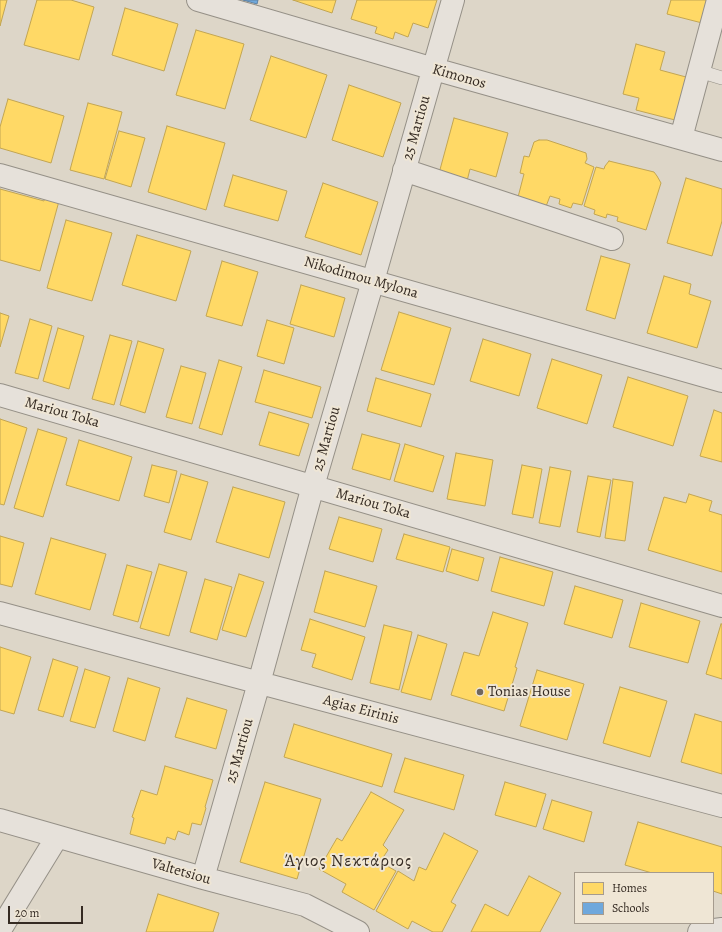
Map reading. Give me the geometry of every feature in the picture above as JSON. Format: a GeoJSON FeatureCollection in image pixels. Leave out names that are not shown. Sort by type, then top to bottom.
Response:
{"type":"FeatureCollection","features":[{"type":"Feature","properties":{"kind":"street","name":"Kimonos"},"geometry":{"type":"LineString","coordinates":[[198,0],[434,70],[722,150]]}},
{"type":"Feature","properties":{"kind":"street","name":"25 Martiou"},"geometry":{"type":"LineString","coordinates":[[203,878],[259,683],[313,486],[453,0]]}},
{"type":"Feature","properties":{"kind":"street"},"geometry":{"type":"LineString","coordinates":[[681,138],[700,72],[718,0]]}},
{"type":"Feature","properties":{"kind":"street"},"geometry":{"type":"LineString","coordinates":[[404,170],[612,239]]}},
{"type":"Feature","properties":{"kind":"street","name":"Nikodimou Mylona"},"geometry":{"type":"LineString","coordinates":[[0,175],[722,381]]}},
{"type":"Feature","properties":{"kind":"street","name":"Mariou Toka"},"geometry":{"type":"LineString","coordinates":[[0,395],[722,606]]}},
{"type":"Feature","properties":{"kind":"street","name":"Agias Eirinis"},"geometry":{"type":"LineString","coordinates":[[0,613],[722,806]]}},
{"type":"Feature","properties":{"kind":"street","name":"Valtetsiou"},"geometry":{"type":"LineString","coordinates":[[0,820],[203,878],[306,905],[358,932]]}},
{"type":"Feature","properties":{"kind":"street"},"geometry":{"type":"LineString","coordinates":[[0,930],[57,837]]}},
{"type":"Feature","properties":{"kind":"street"},"geometry":{"type":"LineString","coordinates":[[699,932],[722,929]]}},
{"type":"Feature","properties":{"kind":"lane"},"geometry":{"type":"LineString","coordinates":[[700,72],[722,78]]}},
{"type":"Feature","properties":{"kind":"building: Homes"},"geometry":{"type":"Polygon","coordinates":[[[0,0],[7,0],[0,26],[0,0]]]}},
{"type":"Feature","properties":{"kind":"building: Homes"},"geometry":{"type":"Polygon","coordinates":[[[37,0],[71,0],[94,7],[79,60],[24,45],[37,0]]]}},
{"type":"Feature","properties":{"kind":"building: Homes"},"geometry":{"type":"Polygon","coordinates":[[[293,0],[336,0],[332,13],[293,0]]]}},
{"type":"Feature","properties":{"kind":"building: Homes"},"geometry":{"type":"Polygon","coordinates":[[[357,0],[437,0],[428,28],[413,23],[408,37],[395,32],[393,39],[375,33],[377,27],[351,19],[357,0]]]}},
{"type":"Feature","properties":{"kind":"building: Homes"},"geometry":{"type":"Polygon","coordinates":[[[671,0],[716,0],[710,25],[667,14],[671,0]]]}},
{"type":"Feature","properties":{"kind":"building: Homes"},"geometry":{"type":"Polygon","coordinates":[[[125,8],[178,24],[164,71],[112,55],[125,8]]]}},
{"type":"Feature","properties":{"kind":"building: Homes"},"geometry":{"type":"Polygon","coordinates":[[[196,30],[244,44],[225,109],[176,95],[196,30]]]}},
{"type":"Feature","properties":{"kind":"building: Homes"},"geometry":{"type":"Polygon","coordinates":[[[636,44],[665,52],[660,70],[686,77],[675,120],[636,110],[639,98],[623,94],[636,44]]]}},
{"type":"Feature","properties":{"kind":"building: Homes"},"geometry":{"type":"Polygon","coordinates":[[[271,56],[327,75],[306,138],[250,120],[271,56]]]}},
{"type":"Feature","properties":{"kind":"building: Homes"},"geometry":{"type":"Polygon","coordinates":[[[349,85],[401,103],[383,157],[332,140],[349,85]]]}},
{"type":"Feature","properties":{"kind":"building: Homes"},"geometry":{"type":"Polygon","coordinates":[[[8,99],[64,116],[51,163],[0,148],[0,127],[8,99]]]}},
{"type":"Feature","properties":{"kind":"building: Homes"},"geometry":{"type":"Polygon","coordinates":[[[88,103],[122,112],[104,179],[70,170],[88,103]]]}},
{"type":"Feature","properties":{"kind":"building: Homes"},"geometry":{"type":"Polygon","coordinates":[[[454,118],[508,133],[496,177],[470,169],[466,185],[438,177],[454,118]]]}},
{"type":"Feature","properties":{"kind":"building: Homes"},"geometry":{"type":"Polygon","coordinates":[[[167,126],[225,143],[206,210],[148,192],[167,126]]]}},
{"type":"Feature","properties":{"kind":"building: Homes"},"geometry":{"type":"Polygon","coordinates":[[[119,131],[145,138],[131,187],[105,179],[119,131]]]}},
{"type":"Feature","properties":{"kind":"building: Homes"},"geometry":{"type":"Polygon","coordinates":[[[539,140],[547,140],[586,153],[587,159],[585,163],[594,167],[582,205],[573,203],[571,208],[559,204],[560,199],[550,196],[545,209],[517,201],[524,174],[520,173],[524,156],[529,157],[534,142],[539,140]]]}},
{"type":"Feature","properties":{"kind":"building: Homes"},"geometry":{"type":"Polygon","coordinates":[[[609,161],[654,172],[661,183],[646,230],[617,221],[618,217],[607,214],[606,218],[594,214],[595,210],[584,206],[596,167],[604,169],[609,161]]]}},
{"type":"Feature","properties":{"kind":"building: Homes"},"geometry":{"type":"Polygon","coordinates":[[[233,175],[287,191],[278,221],[224,206],[233,175]]]}},
{"type":"Feature","properties":{"kind":"building: Homes"},"geometry":{"type":"Polygon","coordinates":[[[686,178],[722,189],[722,221],[712,256],[667,243],[686,178]]]}},
{"type":"Feature","properties":{"kind":"building: Homes"},"geometry":{"type":"Polygon","coordinates":[[[323,183],[378,202],[361,255],[305,237],[323,183]]]}},
{"type":"Feature","properties":{"kind":"building: Homes"},"geometry":{"type":"Polygon","coordinates":[[[0,189],[44,201],[45,197],[59,201],[40,271],[0,260],[0,189]]]}},
{"type":"Feature","properties":{"kind":"building: Homes"},"geometry":{"type":"Polygon","coordinates":[[[66,220],[112,233],[92,301],[47,288],[66,220]]]}},
{"type":"Feature","properties":{"kind":"building: Homes"},"geometry":{"type":"Polygon","coordinates":[[[137,235],[191,251],[176,301],[122,285],[137,235]]]}},
{"type":"Feature","properties":{"kind":"building: Homes"},"geometry":{"type":"Polygon","coordinates":[[[601,256],[630,264],[615,319],[586,310],[601,256]]]}},
{"type":"Feature","properties":{"kind":"building: Homes"},"geometry":{"type":"Polygon","coordinates":[[[222,261],[258,272],[242,326],[206,316],[222,261]]]}},
{"type":"Feature","properties":{"kind":"building: Homes"},"geometry":{"type":"Polygon","coordinates":[[[664,276],[691,284],[689,294],[711,301],[697,348],[647,333],[664,276]]]}},
{"type":"Feature","properties":{"kind":"building: Homes"},"geometry":{"type":"Polygon","coordinates":[[[301,285],[345,298],[334,337],[290,324],[301,285]]]}},
{"type":"Feature","properties":{"kind":"building: Homes"},"geometry":{"type":"Polygon","coordinates":[[[399,312],[451,328],[434,385],[381,370],[399,312]]]}},
{"type":"Feature","properties":{"kind":"building: Homes"},"geometry":{"type":"Polygon","coordinates":[[[0,313],[9,316],[0,347],[0,313]]]}},
{"type":"Feature","properties":{"kind":"building: Homes"},"geometry":{"type":"Polygon","coordinates":[[[30,319],[52,326],[38,379],[15,373],[30,319]]]}},
{"type":"Feature","properties":{"kind":"building: Homes"},"geometry":{"type":"Polygon","coordinates":[[[267,320],[294,328],[284,364],[257,356],[267,320]]]}},
{"type":"Feature","properties":{"kind":"building: Homes"},"geometry":{"type":"Polygon","coordinates":[[[58,328],[84,336],[69,389],[43,381],[58,328]]]}},
{"type":"Feature","properties":{"kind":"building: Homes"},"geometry":{"type":"Polygon","coordinates":[[[110,335],[132,341],[114,405],[92,399],[110,335]]]}},
{"type":"Feature","properties":{"kind":"building: Homes"},"geometry":{"type":"Polygon","coordinates":[[[483,339],[531,354],[519,396],[470,381],[483,339]]]}},
{"type":"Feature","properties":{"kind":"building: Homes"},"geometry":{"type":"Polygon","coordinates":[[[138,341],[164,349],[145,413],[120,405],[138,341]]]}},
{"type":"Feature","properties":{"kind":"building: Homes"},"geometry":{"type":"Polygon","coordinates":[[[552,359],[602,375],[587,424],[537,408],[552,359]]]}},
{"type":"Feature","properties":{"kind":"building: Homes"},"geometry":{"type":"Polygon","coordinates":[[[219,360],[242,367],[222,435],[199,428],[219,360]]]}},
{"type":"Feature","properties":{"kind":"building: Homes"},"geometry":{"type":"Polygon","coordinates":[[[181,366],[206,373],[192,424],[166,417],[181,366]]]}},
{"type":"Feature","properties":{"kind":"building: Homes"},"geometry":{"type":"Polygon","coordinates":[[[264,370],[321,387],[312,418],[255,402],[264,370]]]}},
{"type":"Feature","properties":{"kind":"building: Homes"},"geometry":{"type":"Polygon","coordinates":[[[628,377],[688,396],[673,446],[613,427],[628,377]]]}},
{"type":"Feature","properties":{"kind":"building: Homes"},"geometry":{"type":"Polygon","coordinates":[[[376,378],[431,394],[421,427],[367,411],[376,378]]]}},
{"type":"Feature","properties":{"kind":"building: Homes"},"geometry":{"type":"Polygon","coordinates":[[[714,410],[722,413],[722,462],[700,456],[714,410]]]}},
{"type":"Feature","properties":{"kind":"building: Homes"},"geometry":{"type":"Polygon","coordinates":[[[269,412],[309,424],[299,456],[259,445],[269,412]]]}},
{"type":"Feature","properties":{"kind":"building: Homes"},"geometry":{"type":"Polygon","coordinates":[[[0,419],[27,428],[4,505],[0,504],[0,419]]]}},
{"type":"Feature","properties":{"kind":"building: Homes"},"geometry":{"type":"Polygon","coordinates":[[[38,429],[67,438],[43,517],[14,508],[38,429]]]}},
{"type":"Feature","properties":{"kind":"building: Homes"},"geometry":{"type":"Polygon","coordinates":[[[362,434],[400,444],[390,480],[352,469],[362,434]]]}},
{"type":"Feature","properties":{"kind":"building: Homes"},"geometry":{"type":"Polygon","coordinates":[[[79,440],[132,457],[119,501],[66,485],[79,440]]]}},
{"type":"Feature","properties":{"kind":"building: Homes"},"geometry":{"type":"Polygon","coordinates":[[[405,444],[444,456],[433,492],[394,481],[405,444]]]}},
{"type":"Feature","properties":{"kind":"building: Homes"},"geometry":{"type":"Polygon","coordinates":[[[456,453],[493,460],[485,506],[447,499],[456,453]]]}},
{"type":"Feature","properties":{"kind":"building: Homes"},"geometry":{"type":"Polygon","coordinates":[[[152,465],[177,471],[169,503],[144,496],[152,465]]]}},
{"type":"Feature","properties":{"kind":"building: Homes"},"geometry":{"type":"Polygon","coordinates":[[[522,465],[542,469],[533,518],[512,514],[522,465]]]}},
{"type":"Feature","properties":{"kind":"building: Homes"},"geometry":{"type":"Polygon","coordinates":[[[550,467],[571,471],[560,527],[539,523],[550,467]]]}},
{"type":"Feature","properties":{"kind":"building: Homes"},"geometry":{"type":"Polygon","coordinates":[[[181,474],[208,482],[191,540],[164,532],[181,474]]]}},
{"type":"Feature","properties":{"kind":"building: Homes"},"geometry":{"type":"Polygon","coordinates":[[[588,476],[611,480],[600,537],[577,532],[588,476]]]}},
{"type":"Feature","properties":{"kind":"building: Homes"},"geometry":{"type":"Polygon","coordinates":[[[613,479],[633,482],[625,541],[605,538],[613,479]]]}},
{"type":"Feature","properties":{"kind":"building: Homes"},"geometry":{"type":"Polygon","coordinates":[[[233,487],[285,502],[269,558],[216,542],[233,487]]]}},
{"type":"Feature","properties":{"kind":"building: Homes"},"geometry":{"type":"Polygon","coordinates":[[[689,494],[712,501],[709,511],[722,515],[722,572],[648,550],[664,497],[686,503],[689,494]]]}},
{"type":"Feature","properties":{"kind":"building: Homes"},"geometry":{"type":"Polygon","coordinates":[[[339,517],[382,529],[373,562],[329,549],[339,517]]]}},
{"type":"Feature","properties":{"kind":"building: Homes"},"geometry":{"type":"Polygon","coordinates":[[[404,534],[450,547],[443,572],[396,559],[404,534]]]}},
{"type":"Feature","properties":{"kind":"building: Homes"},"geometry":{"type":"Polygon","coordinates":[[[0,536],[24,543],[12,587],[0,584],[0,536]]]}},
{"type":"Feature","properties":{"kind":"building: Homes"},"geometry":{"type":"Polygon","coordinates":[[[51,538],[106,554],[90,610],[35,594],[51,538]]]}},
{"type":"Feature","properties":{"kind":"building: Homes"},"geometry":{"type":"Polygon","coordinates":[[[452,549],[484,558],[478,581],[446,571],[452,549]]]}},
{"type":"Feature","properties":{"kind":"building: Homes"},"geometry":{"type":"Polygon","coordinates":[[[500,557],[553,572],[544,606],[491,591],[500,557]]]}},
{"type":"Feature","properties":{"kind":"building: Homes"},"geometry":{"type":"Polygon","coordinates":[[[159,564],[187,572],[169,636],[140,628],[159,564]]]}},
{"type":"Feature","properties":{"kind":"building: Homes"},"geometry":{"type":"Polygon","coordinates":[[[127,565],[152,572],[138,622],[113,615],[127,565]]]}},
{"type":"Feature","properties":{"kind":"building: Homes"},"geometry":{"type":"Polygon","coordinates":[[[325,571],[377,586],[365,627],[314,612],[325,571]]]}},
{"type":"Feature","properties":{"kind":"building: Homes"},"geometry":{"type":"Polygon","coordinates":[[[239,574],[264,582],[246,637],[222,630],[239,574]]]}},
{"type":"Feature","properties":{"kind":"building: Homes"},"geometry":{"type":"Polygon","coordinates":[[[205,579],[232,587],[217,640],[190,632],[205,579]]]}},
{"type":"Feature","properties":{"kind":"building: Homes"},"geometry":{"type":"Polygon","coordinates":[[[575,586],[623,600],[612,638],[564,624],[575,586]]]}},
{"type":"Feature","properties":{"kind":"building: Homes"},"geometry":{"type":"Polygon","coordinates":[[[641,603],[700,621],[688,663],[629,647],[641,603]]]}},
{"type":"Feature","properties":{"kind":"building: Homes"},"geometry":{"type":"Polygon","coordinates":[[[493,612],[528,623],[515,667],[517,668],[504,711],[451,695],[464,652],[479,656],[493,612]]]}},
{"type":"Feature","properties":{"kind":"building: Homes"},"geometry":{"type":"Polygon","coordinates":[[[310,619],[365,637],[352,680],[312,667],[316,654],[301,650],[310,619]]]}},
{"type":"Feature","properties":{"kind":"building: Homes"},"geometry":{"type":"Polygon","coordinates":[[[722,624],[722,679],[706,674],[722,624]]]}},
{"type":"Feature","properties":{"kind":"building: Homes"},"geometry":{"type":"Polygon","coordinates":[[[384,625],[412,632],[399,690],[370,683],[384,625]]]}},
{"type":"Feature","properties":{"kind":"building: Homes"},"geometry":{"type":"Polygon","coordinates":[[[418,635],[447,644],[431,700],[401,692],[418,635]]]}},
{"type":"Feature","properties":{"kind":"building: Homes"},"geometry":{"type":"Polygon","coordinates":[[[0,647],[31,657],[14,714],[0,710],[0,647]]]}},
{"type":"Feature","properties":{"kind":"building: Homes"},"geometry":{"type":"Polygon","coordinates":[[[53,659],[78,667],[63,717],[38,710],[53,659]]]}},
{"type":"Feature","properties":{"kind":"building: Homes"},"geometry":{"type":"Polygon","coordinates":[[[85,669],[110,677],[95,728],[70,721],[85,669]]]}},
{"type":"Feature","properties":{"kind":"building: Homes"},"geometry":{"type":"Polygon","coordinates":[[[537,670],[584,684],[567,740],[520,726],[537,670]]]}},
{"type":"Feature","properties":{"kind":"building: Homes"},"geometry":{"type":"Polygon","coordinates":[[[128,678],[160,688],[145,741],[113,731],[128,678]]]}},
{"type":"Feature","properties":{"kind":"building: Homes"},"geometry":{"type":"Polygon","coordinates":[[[620,687],[667,701],[650,757],[603,743],[620,687]]]}},
{"type":"Feature","properties":{"kind":"building: Homes"},"geometry":{"type":"Polygon","coordinates":[[[187,698],[227,710],[216,749],[175,737],[187,698]]]}},
{"type":"Feature","properties":{"kind":"building: Homes"},"geometry":{"type":"Polygon","coordinates":[[[695,714],[722,722],[722,774],[681,762],[695,714]]]}},
{"type":"Feature","properties":{"kind":"building: Homes"},"geometry":{"type":"Polygon","coordinates":[[[294,724],[392,754],[382,787],[284,757],[294,724]]]}},
{"type":"Feature","properties":{"kind":"building: Homes"},"geometry":{"type":"Polygon","coordinates":[[[405,758],[464,775],[454,810],[394,792],[405,758]]]}},
{"type":"Feature","properties":{"kind":"building: Homes"},"geometry":{"type":"Polygon","coordinates":[[[165,766],[213,780],[201,825],[192,823],[189,835],[178,831],[175,840],[167,837],[165,844],[130,834],[134,818],[132,817],[141,790],[157,795],[165,766]]]}},
{"type":"Feature","properties":{"kind":"building: Homes"},"geometry":{"type":"Polygon","coordinates":[[[265,782],[321,799],[297,879],[240,862],[265,782]]]}},
{"type":"Feature","properties":{"kind":"building: Homes"},"geometry":{"type":"Polygon","coordinates":[[[505,782],[546,794],[536,827],[495,815],[505,782]]]}},
{"type":"Feature","properties":{"kind":"building: Homes"},"geometry":{"type":"Polygon","coordinates":[[[371,792],[404,810],[383,845],[388,850],[380,862],[396,871],[374,910],[342,892],[346,884],[319,869],[337,838],[342,841],[371,792]]]}},
{"type":"Feature","properties":{"kind":"building: Homes"},"geometry":{"type":"Polygon","coordinates":[[[552,800],[592,812],[584,842],[543,829],[552,800]]]}},
{"type":"Feature","properties":{"kind":"building: Homes"},"geometry":{"type":"Polygon","coordinates":[[[638,822],[722,847],[722,894],[714,891],[714,872],[649,872],[625,865],[638,822]]]}},
{"type":"Feature","properties":{"kind":"building: Homes"},"geometry":{"type":"Polygon","coordinates":[[[444,833],[478,851],[451,902],[456,905],[442,932],[433,932],[412,921],[408,929],[376,911],[398,871],[414,881],[419,867],[426,870],[444,833]]]}},
{"type":"Feature","properties":{"kind":"building: Homes"},"geometry":{"type":"Polygon","coordinates":[[[529,876],[561,893],[540,932],[471,932],[485,904],[508,916],[529,876]]]}},
{"type":"Feature","properties":{"kind":"building: Homes"},"geometry":{"type":"Polygon","coordinates":[[[158,894],[219,913],[213,932],[146,932],[158,894]]]}},
{"type":"Feature","properties":{"kind":"building: Schools"},"geometry":{"type":"Polygon","coordinates":[[[243,0],[258,0],[257,4],[243,0]]]}},
{"type":"Feature","properties":{"kind":"place","name":"Tonias House"},"geometry":{"type":"Point","coordinates":[480,692]}},
{"type":"Feature","properties":{"kind":"district","name":"Άγιος Νεκτάριος"},"geometry":{"type":"Point","coordinates":[348,862]}}]}
